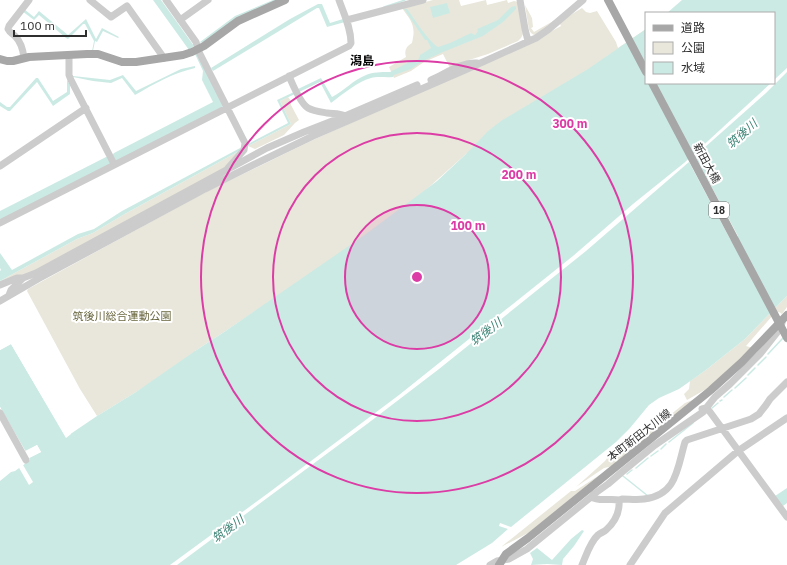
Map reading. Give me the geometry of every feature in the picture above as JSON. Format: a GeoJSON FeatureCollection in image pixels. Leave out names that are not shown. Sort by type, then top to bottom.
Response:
{"type":"FeatureCollection","features":[{"type":"Feature","properties":{"kind":"main road"},"geometry":{"type":"LineString","coordinates":[[0,59],[13,61],[38,56],[98,54],[122,62],[136,62],[183,55],[198,49],[238,20],[285,0]]}},
{"type":"Feature","properties":{"kind":"main road"},"geometry":{"type":"LineString","coordinates":[[608,0],[645,70]]}},
{"type":"Feature","properties":{"kind":"main road","name":"新田大橋"},"geometry":{"type":"LineString","coordinates":[[653,84],[787,338]]}},
{"type":"Feature","properties":{"kind":"main road","name":"本町新田大川線"},"geometry":{"type":"LineString","coordinates":[[500,563],[506,554],[528,538],[711,390],[742,362],[786,317]]}},
{"type":"Feature","properties":{"kind":"street"},"geometry":{"type":"LineString","coordinates":[[24,58],[23,46],[15,36],[9,32],[8,29],[30,0]]}},
{"type":"Feature","properties":{"kind":"street"},"geometry":{"type":"LineString","coordinates":[[90,0],[111,17],[127,6],[164,58]]}},
{"type":"Feature","properties":{"kind":"street"},"geometry":{"type":"LineString","coordinates":[[166,0],[196,42],[198,49],[245,143],[244,150],[232,162],[220,182]]}},
{"type":"Feature","properties":{"kind":"street"},"geometry":{"type":"LineString","coordinates":[[180,20],[208,0]]}},
{"type":"Feature","properties":{"kind":"street"},"geometry":{"type":"LineString","coordinates":[[0,223],[349,46],[351,43],[351,35],[339,0]]}},
{"type":"Feature","properties":{"kind":"street"},"geometry":{"type":"LineString","coordinates":[[347,20],[423,0]]}},
{"type":"Feature","properties":{"kind":"street"},"geometry":{"type":"LineString","coordinates":[[520,0],[528,41]]}},
{"type":"Feature","properties":{"kind":"street"},"geometry":{"type":"LineString","coordinates":[[0,301],[38,279],[256,164],[313,136],[528,41],[549,29],[583,0]]}},
{"type":"Feature","properties":{"kind":"street"},"geometry":{"type":"LineString","coordinates":[[68,55],[69,75],[114,164]]}},
{"type":"Feature","properties":{"kind":"street"},"geometry":{"type":"LineString","coordinates":[[0,285],[17,278],[23,278],[36,273],[271,146],[346,116],[437,77],[452,69],[468,63],[481,63]]}},
{"type":"Feature","properties":{"kind":"street"},"geometry":{"type":"LineString","coordinates":[[289,76],[297,94],[309,109],[346,116]]}},
{"type":"Feature","properties":{"kind":"street"},"geometry":{"type":"LineString","coordinates":[[0,166],[86,108]]}},
{"type":"Feature","properties":{"kind":"street"},"geometry":{"type":"LineString","coordinates":[[256,164],[271,146]]}},
{"type":"Feature","properties":{"kind":"street"},"geometry":{"type":"LineString","coordinates":[[8,297],[11,290],[23,278]]}},
{"type":"Feature","properties":{"kind":"street"},"geometry":{"type":"LineString","coordinates":[[490,565],[497,561],[500,563],[509,559],[526,549],[656,445],[703,412],[709,403],[760,354],[779,330],[786,317]]}},
{"type":"Feature","properties":{"kind":"street"},"geometry":{"type":"LineString","coordinates":[[760,354],[768,350],[787,327]]}},
{"type":"Feature","properties":{"kind":"street"},"geometry":{"type":"LineString","coordinates":[[593,495],[595,499],[619,500],[622,498],[643,500],[664,492],[670,487],[677,473],[685,442],[687,440],[751,419],[759,414],[770,399],[787,382]]}},
{"type":"Feature","properties":{"kind":"street"},"geometry":{"type":"LineString","coordinates":[[668,425],[678,424],[698,411],[706,408]]}},
{"type":"Feature","properties":{"kind":"street"},"geometry":{"type":"LineString","coordinates":[[706,408],[787,518]]}},
{"type":"Feature","properties":{"kind":"street"},"geometry":{"type":"LineString","coordinates":[[0,413],[26,460]]}},
{"type":"Feature","properties":{"kind":"street"},"geometry":{"type":"LineString","coordinates":[[630,565],[665,513],[738,451],[787,418]]}},
{"type":"Feature","properties":{"kind":"street"},"geometry":{"type":"LineString","coordinates":[[593,495],[606,475]]}},
{"type":"Feature","properties":{"kind":"street"},"geometry":{"type":"LineString","coordinates":[[582,565],[593,542],[598,535],[609,527],[618,513],[620,507],[619,500]]}},
{"type":"Feature","properties":{"kind":"green space"},"geometry":{"type":"Polygon","coordinates":[[[433,0],[459,0],[461,6],[486,0],[487,5],[507,0],[508,3],[514,1],[518,2],[523,34],[518,41],[450,68],[443,54],[394,78],[389,67],[406,57],[406,49],[412,43],[414,32],[412,24],[402,8],[433,0]]]}},
{"type":"Feature","properties":{"kind":"green space"},"geometry":{"type":"Polygon","coordinates":[[[525,5],[532,18],[533,27],[531,28],[534,32],[562,16],[547,28],[534,35],[529,30],[525,5]]]}},
{"type":"Feature","properties":{"kind":"green space","name":"筑後川総合運動公園"},"geometry":{"type":"Polygon","coordinates":[[[582,8],[586,12],[590,13],[597,11],[616,42],[618,48],[645,30],[645,35],[466,154],[399,214],[195,351],[198,354],[97,416],[80,389],[27,291],[28,289],[202,194],[313,140],[543,36],[561,26],[559,22],[582,8]]]}},
{"type":"Feature","properties":{"kind":"green space"},"geometry":{"type":"Polygon","coordinates":[[[288,97],[299,120],[284,135],[255,149],[248,146],[291,124],[280,101],[288,97]]]}},
{"type":"Feature","properties":{"kind":"green space"},"geometry":{"type":"Polygon","coordinates":[[[241,150],[225,169],[34,272],[0,282],[77,239],[93,233],[241,150]]]}},
{"type":"Feature","properties":{"kind":"green space"},"geometry":{"type":"Polygon","coordinates":[[[787,296],[787,307],[782,314],[779,312],[773,315],[746,346],[753,348],[715,384],[687,400],[684,394],[689,389],[690,381],[745,339],[787,296]]]}},
{"type":"Feature","properties":{"kind":"green space"},"geometry":{"type":"Polygon","coordinates":[[[700,397],[613,466],[604,468],[576,487],[629,437],[635,443],[685,403],[700,397]]]}},
{"type":"Feature","properties":{"kind":"green space"},"geometry":{"type":"Polygon","coordinates":[[[601,474],[530,532],[501,547],[571,491],[575,491],[601,474]]]}},
{"type":"Feature","properties":{"kind":"water"},"geometry":{"type":"Polygon","coordinates":[[[153,0],[161,0],[194,46],[189,50],[153,0]]]}},
{"type":"Feature","properties":{"kind":"water"},"geometry":{"type":"Polygon","coordinates":[[[273,0],[279,0],[201,43],[200,42],[235,16],[273,0]]]}},
{"type":"Feature","properties":{"kind":"water","name":"筑後川"},"geometry":{"type":"Polygon","coordinates":[[[682,0],[787,0],[787,296],[745,339],[679,389],[659,398],[649,405],[616,442],[511,527],[500,523],[499,526],[508,529],[492,543],[456,565],[0,565],[0,481],[30,460],[29,458],[41,452],[37,445],[26,452],[0,407],[0,350],[11,344],[66,437],[136,392],[366,234],[437,181],[488,131],[501,121],[588,69],[645,30],[645,84],[775,84],[775,12],[668,12],[682,0]]]}},
{"type":"Feature","properties":{"kind":"water"},"geometry":{"type":"Polygon","coordinates":[[[447,3],[450,13],[433,18],[430,7],[447,3]]]}},
{"type":"Feature","properties":{"kind":"water"},"geometry":{"type":"Polygon","coordinates":[[[318,4],[322,4],[330,23],[343,19],[345,22],[327,27],[319,8],[317,8],[213,71],[211,68],[290,19],[318,4]]]}},
{"type":"Feature","properties":{"kind":"water"},"geometry":{"type":"Polygon","coordinates":[[[515,6],[516,9],[503,22],[483,36],[423,61],[411,69],[394,75],[393,77],[374,77],[361,82],[331,103],[320,82],[299,92],[298,89],[321,78],[332,97],[366,75],[377,72],[390,72],[413,60],[418,60],[420,55],[431,48],[427,40],[425,40],[404,9],[407,9],[426,35],[438,47],[471,33],[475,35],[478,31],[477,29],[498,20],[511,7],[515,6]]]}},
{"type":"Feature","properties":{"kind":"water"},"geometry":{"type":"Polygon","coordinates":[[[24,9],[34,17],[39,11],[68,35],[86,19],[96,39],[102,28],[119,37],[118,38],[103,31],[97,42],[95,41],[92,51],[94,41],[85,24],[83,24],[68,39],[39,15],[34,20],[22,11],[24,9]]]}},
{"type":"Feature","properties":{"kind":"water"},"geometry":{"type":"Polygon","coordinates":[[[197,53],[224,106],[0,221],[0,211],[213,102],[202,80],[203,71],[195,54],[197,53]]]}},
{"type":"Feature","properties":{"kind":"water"},"geometry":{"type":"Polygon","coordinates":[[[195,66],[195,68],[171,76],[135,95],[122,78],[111,83],[73,77],[110,80],[123,75],[136,91],[181,69],[195,66]]]}},
{"type":"Feature","properties":{"kind":"water"},"geometry":{"type":"Polygon","coordinates":[[[36,78],[38,78],[53,101],[67,92],[67,80],[70,85],[70,94],[53,106],[37,82],[10,111],[0,106],[0,102],[7,107],[10,107],[36,78]]]}},
{"type":"Feature","properties":{"kind":"water"},"geometry":{"type":"Polygon","coordinates":[[[294,92],[295,94],[280,101],[291,124],[248,146],[248,144],[288,123],[277,100],[294,92]]]}},
{"type":"Feature","properties":{"kind":"water"},"geometry":{"type":"Polygon","coordinates":[[[242,147],[241,150],[93,233],[77,239],[0,281],[0,253],[12,270],[78,234],[94,229],[122,211],[242,147]]]}},
{"type":"Feature","properties":{"kind":"water"},"geometry":{"type":"Polygon","coordinates":[[[787,488],[787,503],[783,506],[775,496],[787,488]]]}},
{"type":"Feature","properties":{"kind":"water"},"geometry":{"type":"Polygon","coordinates":[[[582,530],[584,531],[563,559],[562,565],[531,565],[533,559],[530,553],[537,548],[552,560],[571,539],[582,530]]]}},
{"type":"Feature","properties":{"kind":"pier"},"geometry":{"type":"Polygon","coordinates":[[[787,68],[787,72],[775,84],[775,79],[787,68]]]}},
{"type":"Feature","properties":{"kind":"pier"},"geometry":{"type":"Polygon","coordinates":[[[770,84],[775,84],[695,156],[738,236],[733,243],[689,162],[586,251],[439,369],[177,565],[170,565],[399,395],[573,256],[633,204],[684,163],[770,84]]]}},
{"type":"Feature","properties":{"kind":"pier"},"geometry":{"type":"Polygon","coordinates":[[[10,342],[13,343],[66,435],[70,432],[71,434],[66,438],[11,344],[0,350],[0,348],[10,342]]]}},
{"type":"Feature","properties":{"kind":"pier"},"geometry":{"type":"Polygon","coordinates":[[[0,407],[25,451],[37,445],[41,452],[29,458],[30,460],[23,465],[33,482],[29,485],[18,466],[38,451],[37,448],[26,453],[0,411],[0,407]]]}},
{"type":"Feature","properties":{"kind":"waterway"},"geometry":{"type":"LineString","coordinates":[[384,7],[405,0]]}},
{"type":"Feature","properties":{"kind":"waterway"},"geometry":{"type":"LineString","coordinates":[[768,354],[783,338]]}},
{"type":"Feature","properties":{"kind":"waterway"},"geometry":{"type":"LineString","coordinates":[[758,365],[766,357]]}},
{"type":"Feature","properties":{"kind":"waterway"},"geometry":{"type":"LineString","coordinates":[[748,375],[755,368]]}},
{"type":"Feature","properties":{"kind":"waterway"},"geometry":{"type":"LineString","coordinates":[[735,388],[746,378]]}},
{"type":"Feature","properties":{"kind":"waterway"},"geometry":{"type":"LineString","coordinates":[[724,397],[732,390]]}},
{"type":"Feature","properties":{"kind":"waterway"},"geometry":{"type":"LineString","coordinates":[[712,408],[718,403]]}},
{"type":"Feature","properties":{"kind":"waterway"},"geometry":{"type":"LineString","coordinates":[[669,442],[693,423]]}},
{"type":"Feature","properties":{"kind":"waterway"},"geometry":{"type":"LineString","coordinates":[[661,449],[666,444]]}},
{"type":"Feature","properties":{"kind":"waterway"},"geometry":{"type":"LineString","coordinates":[[651,456],[658,451]]}},
{"type":"Feature","properties":{"kind":"waterway"},"geometry":{"type":"LineString","coordinates":[[636,468],[648,458]]}},
{"type":"Feature","properties":{"kind":"waterway"},"geometry":{"type":"LineString","coordinates":[[627,474],[632,470]]}},
{"type":"Feature","properties":{"kind":"waterway"},"geometry":{"type":"LineString","coordinates":[[623,476],[648,496]]}},
{"type":"Feature","properties":{"kind":"district","name":"潟島"},"geometry":{"type":"Point","coordinates":[362,61]}}]}
